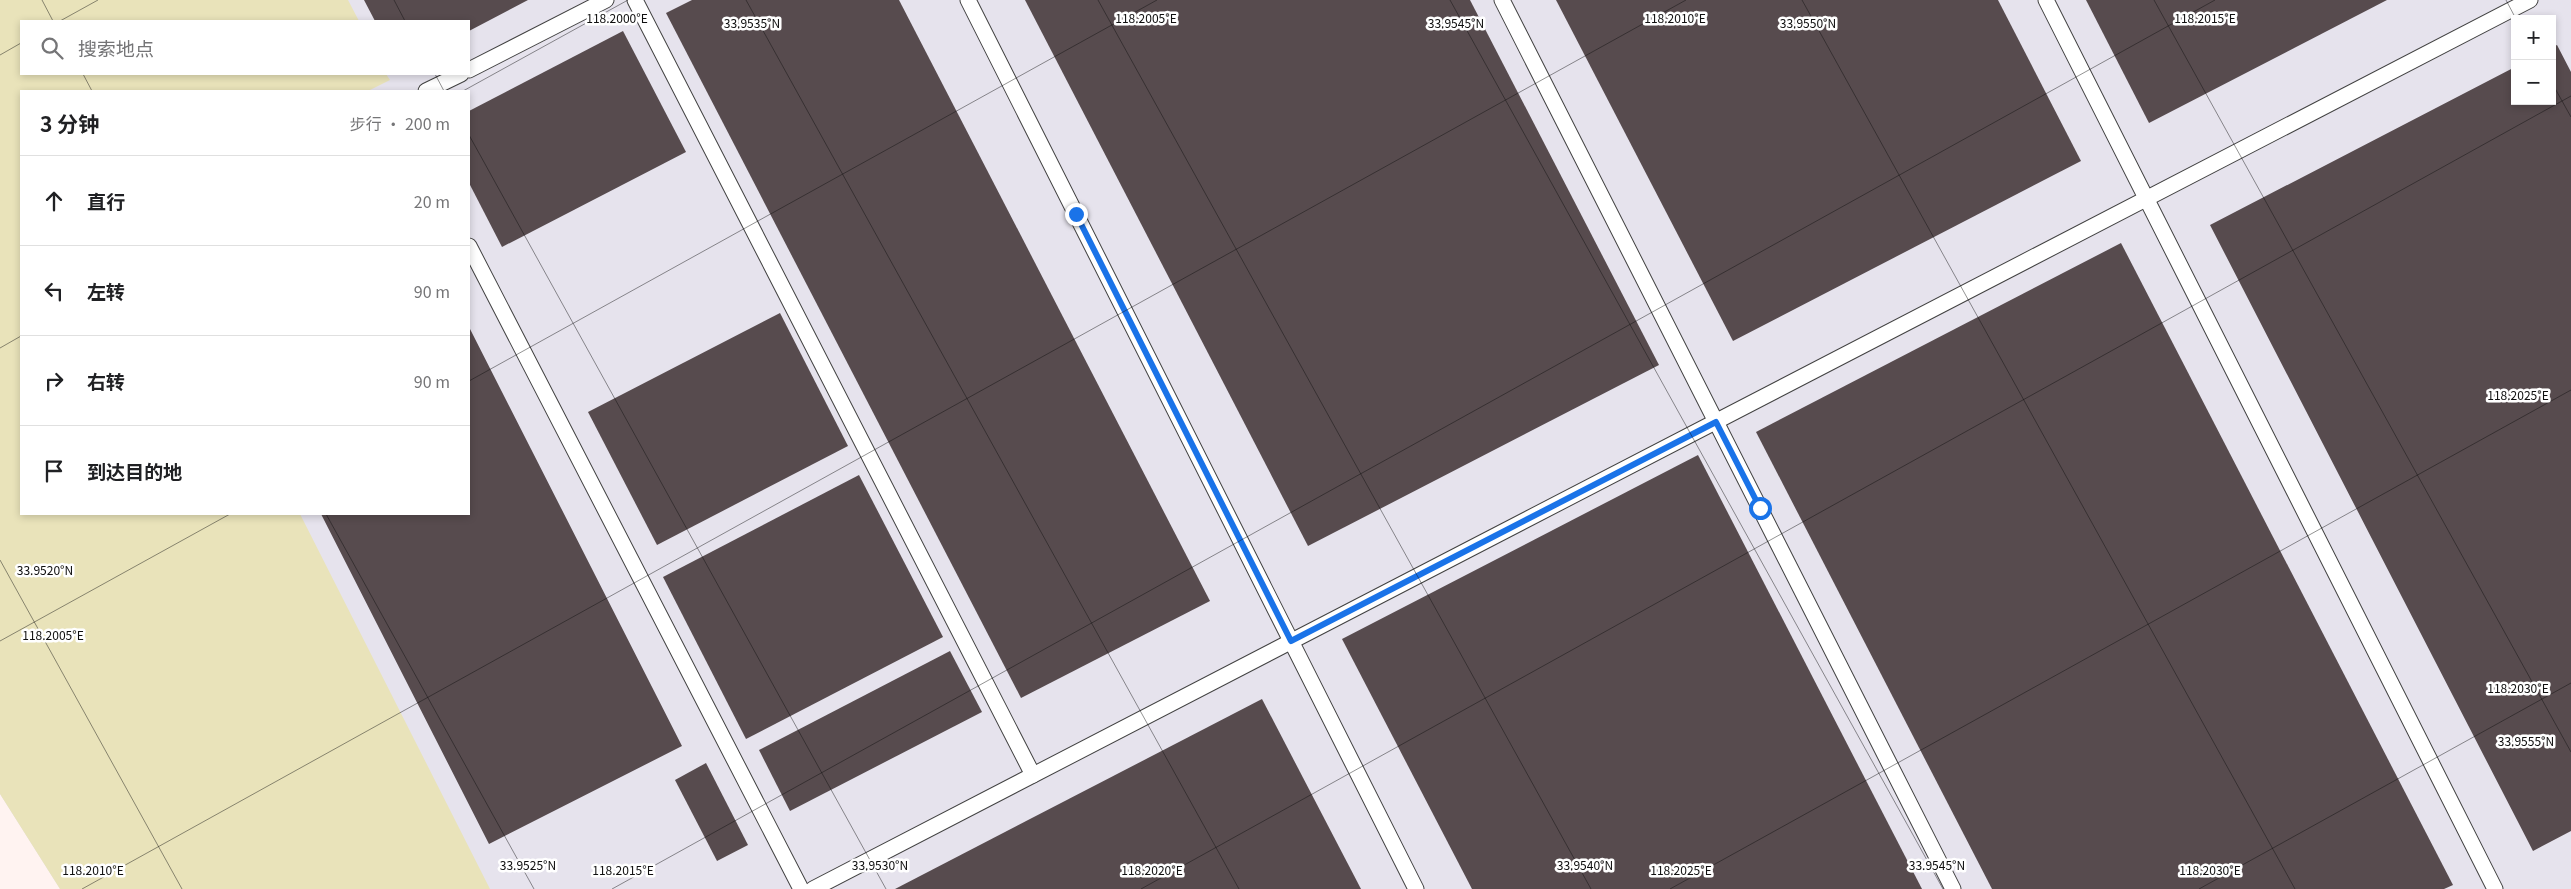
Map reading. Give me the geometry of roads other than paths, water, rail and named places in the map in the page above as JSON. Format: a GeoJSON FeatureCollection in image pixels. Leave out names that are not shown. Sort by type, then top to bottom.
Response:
{"type":"FeatureCollection","features":[{"type":"Feature","properties":{"kind":"lane"},"geometry":{"type":"LineString","coordinates":[[470,69],[606,0]]}},
{"type":"Feature","properties":{"kind":"lane"},"geometry":{"type":"LineString","coordinates":[[635,0],[1033,775]]}},
{"type":"Feature","properties":{"kind":"lane"},"geometry":{"type":"LineString","coordinates":[[968,0],[1416,889]]}},
{"type":"Feature","properties":{"kind":"lane"},"geometry":{"type":"LineString","coordinates":[[1502,0],[1954,889]]}},
{"type":"Feature","properties":{"kind":"lane"},"geometry":{"type":"LineString","coordinates":[[2046,0],[2495,889]]}},
{"type":"Feature","properties":{"kind":"lane"},"geometry":{"type":"LineString","coordinates":[[813,889],[2530,0]]}},
{"type":"Feature","properties":{"kind":"lane"},"geometry":{"type":"LineString","coordinates":[[428,90],[459,75]]}},
{"type":"Feature","properties":{"kind":"lane"},"geometry":{"type":"LineString","coordinates":[[470,248],[802,889]]}}]}
